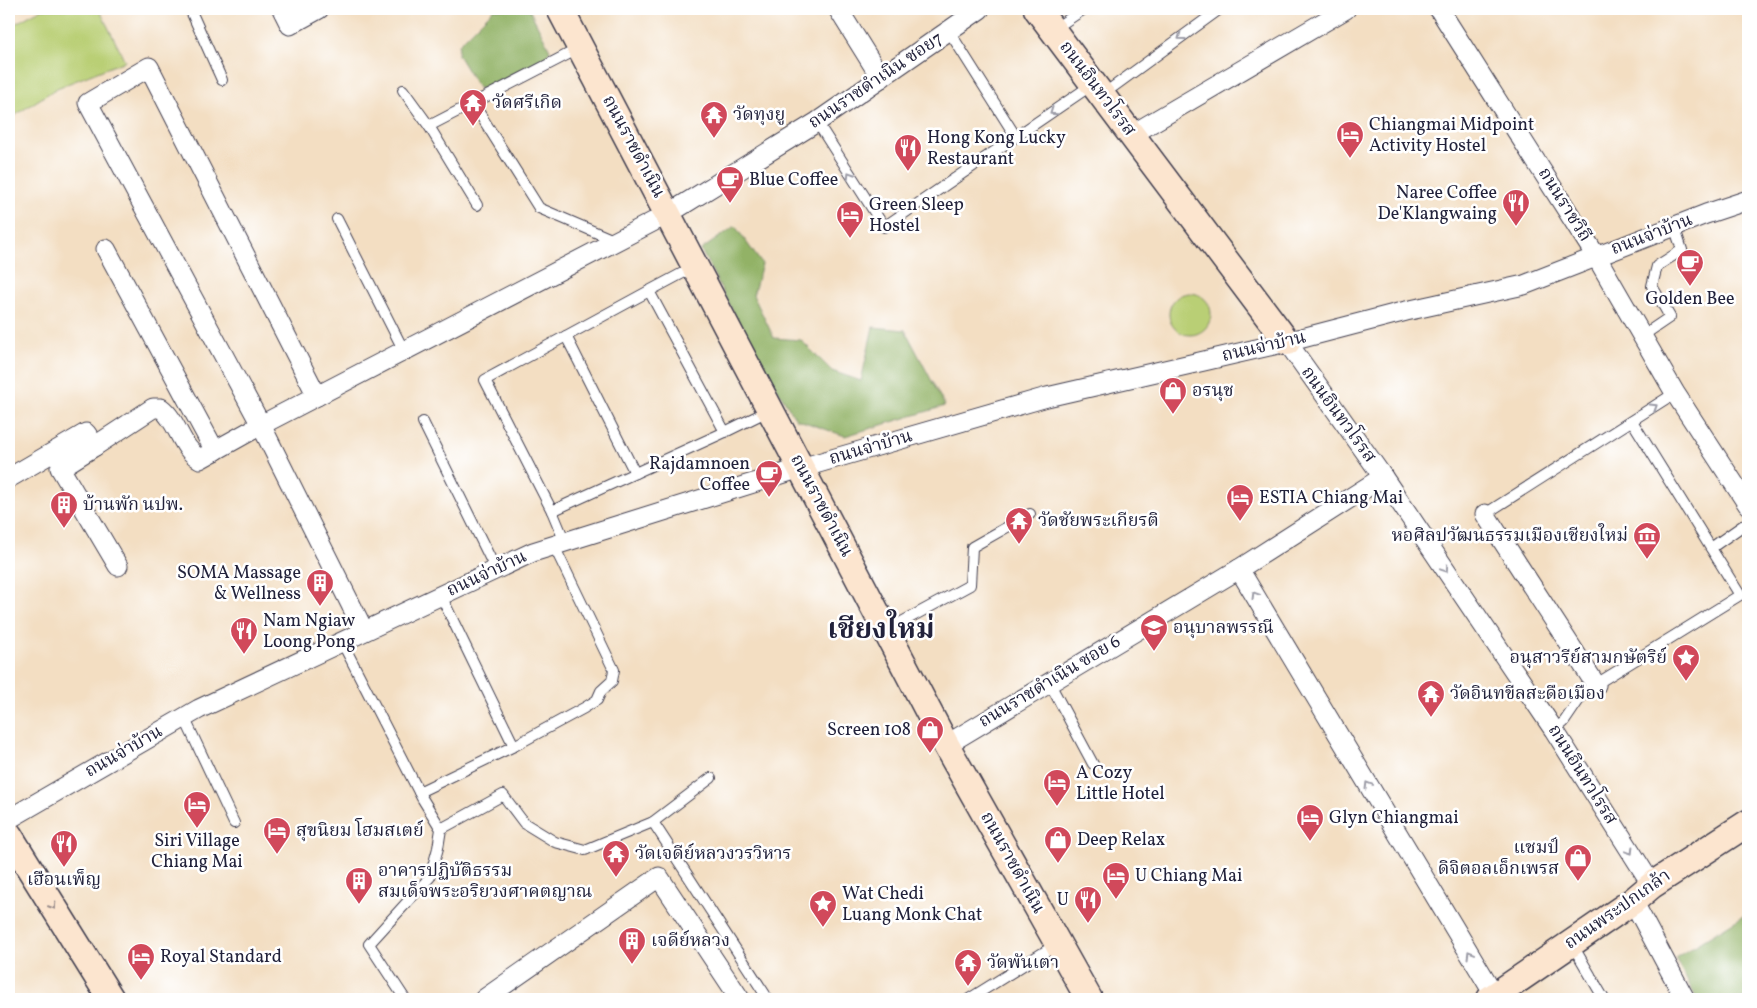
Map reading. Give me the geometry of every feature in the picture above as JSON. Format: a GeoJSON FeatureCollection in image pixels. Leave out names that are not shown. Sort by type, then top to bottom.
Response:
{"type":"FeatureCollection","features":[{"type":"Feature","properties":{"kind":"street"},"geometry":{"type":"LineString","coordinates":[[282,9],[290,25],[319,9]]}},
{"type":"Feature","properties":{"kind":"street","name":"ถนนราชดำเนิน"},"geometry":{"type":"LineString","coordinates":[[560,9],[946,745],[1088,999]]}},
{"type":"Feature","properties":{"kind":"street"},"geometry":{"type":"LineString","coordinates":[[838,9],[880,78]]}},
{"type":"Feature","properties":{"kind":"street","name":"ถนนราชดำเนิน ซอย7"},"geometry":{"type":"LineString","coordinates":[[95,446],[154,408],[161,408],[168,414],[193,455],[200,459],[261,425],[668,214],[817,122],[980,9]]}},
{"type":"Feature","properties":{"kind":"street","name":"ถนนอินทวโรรส"},"geometry":{"type":"LineString","coordinates":[[1038,9],[1287,342],[1383,477],[1554,730],[1642,893],[1685,999]]}},
{"type":"Feature","properties":{"kind":"street"},"geometry":{"type":"LineString","coordinates":[[1131,135],[1346,9]]}},
{"type":"Feature","properties":{"kind":"street","name":"ถนนราชวิถี"},"geometry":{"type":"LineString","coordinates":[[1439,9],[1596,256],[1675,393],[1748,505]]}},
{"type":"Feature","properties":{"kind":"street"},"geometry":{"type":"LineString","coordinates":[[317,396],[149,67],[88,103],[261,425],[364,631]]}},
{"type":"Feature","properties":{"kind":"street","name":"ถนนจ่าบ้าน"},"geometry":{"type":"LineString","coordinates":[[9,819],[199,709],[533,552],[801,468],[1047,396],[1287,342],[1406,311],[1524,285],[1674,226],[1748,200]]}},
{"type":"Feature","properties":{"kind":"street"},"geometry":{"type":"LineString","coordinates":[[106,249],[215,451]]}},
{"type":"Feature","properties":{"kind":"street"},"geometry":{"type":"LineString","coordinates":[[9,478],[86,433],[95,446],[60,468],[118,566]]}},
{"type":"Feature","properties":{"kind":"street","name":"ถนนราชดำเนิน ซอย 6"},"geometry":{"type":"LineString","coordinates":[[946,745],[1239,569],[1383,477]]}},
{"type":"Feature","properties":{"kind":"street"},"geometry":{"type":"LineString","coordinates":[[1485,514],[1596,685]]}},
{"type":"Feature","properties":{"kind":"street"},"geometry":{"type":"LineString","coordinates":[[1239,569],[1493,998]]}},
{"type":"Feature","properties":{"kind":"street","name":"ถนนพระปกเกล้า"},"geometry":{"type":"LineString","coordinates":[[1493,998],[1642,893],[1748,824]]}},
{"type":"Feature","properties":{"kind":"street"},"geometry":{"type":"LineString","coordinates":[[9,835],[111,999]]}},
{"type":"Feature","properties":{"kind":"street"},"geometry":{"type":"LineString","coordinates":[[484,999],[659,877],[740,999]]}},
{"type":"Feature","properties":{"kind":"lane"},"geometry":{"type":"LineString","coordinates":[[190,9],[222,80]]}},
{"type":"Feature","properties":{"kind":"lane"},"geometry":{"type":"LineString","coordinates":[[1054,30],[1084,9]]}},
{"type":"Feature","properties":{"kind":"lane"},"geometry":{"type":"LineString","coordinates":[[817,122],[884,228],[1016,137],[1098,89],[1220,9]]}},
{"type":"Feature","properties":{"kind":"lane"},"geometry":{"type":"LineString","coordinates":[[949,31],[1016,137]]}},
{"type":"Feature","properties":{"kind":"lane"},"geometry":{"type":"LineString","coordinates":[[428,126],[580,48]]}},
{"type":"Feature","properties":{"kind":"lane"},"geometry":{"type":"LineString","coordinates":[[403,90],[428,126],[477,205]]}},
{"type":"Feature","properties":{"kind":"lane"},"geometry":{"type":"LineString","coordinates":[[473,103],[539,208],[616,241]]}},
{"type":"Feature","properties":{"kind":"lane"},"geometry":{"type":"LineString","coordinates":[[337,219],[404,351]]}},
{"type":"Feature","properties":{"kind":"lane"},"geometry":{"type":"LineString","coordinates":[[1642,336],[1670,317],[1652,286],[1657,266],[1682,250],[1674,226]]}},
{"type":"Feature","properties":{"kind":"lane"},"geometry":{"type":"LineString","coordinates":[[419,792],[514,746],[597,700],[600,691],[612,681],[614,670],[559,544],[552,511],[485,380],[695,266]]}},
{"type":"Feature","properties":{"kind":"lane"},"geometry":{"type":"LineString","coordinates":[[649,291],[725,432]]}},
{"type":"Feature","properties":{"kind":"lane"},"geometry":{"type":"LineString","coordinates":[[566,336],[635,474]]}},
{"type":"Feature","properties":{"kind":"lane"},"geometry":{"type":"LineString","coordinates":[[1485,514],[1675,393]]}},
{"type":"Feature","properties":{"kind":"lane"},"geometry":{"type":"LineString","coordinates":[[552,511],[770,410]]}},
{"type":"Feature","properties":{"kind":"lane"},"geometry":{"type":"LineString","coordinates":[[1554,730],[1564,722],[1585,691],[1740,595],[1632,421]]}},
{"type":"Feature","properties":{"kind":"lane"},"geometry":{"type":"LineString","coordinates":[[423,422],[496,570]]}},
{"type":"Feature","properties":{"kind":"lane"},"geometry":{"type":"LineString","coordinates":[[886,630],[970,585],[972,547],[1030,514]]}},
{"type":"Feature","properties":{"kind":"lane"},"geometry":{"type":"LineString","coordinates":[[1711,548],[1748,522]]}},
{"type":"Feature","properties":{"kind":"lane"},"geometry":{"type":"LineString","coordinates":[[441,596],[514,746]]}},
{"type":"Feature","properties":{"kind":"lane"},"geometry":{"type":"LineString","coordinates":[[342,642],[419,792],[441,829],[430,877],[369,944],[405,999]]}},
{"type":"Feature","properties":{"kind":"lane"},"geometry":{"type":"LineString","coordinates":[[1049,682],[1093,764]]}},
{"type":"Feature","properties":{"kind":"lane"},"geometry":{"type":"LineString","coordinates":[[184,718],[234,823]]}},
{"type":"Feature","properties":{"kind":"lane"},"geometry":{"type":"LineString","coordinates":[[441,829],[503,795],[524,823],[555,842],[585,850],[654,822],[711,778]]}},
{"type":"Feature","properties":{"kind":"lane"},"geometry":{"type":"LineString","coordinates":[[654,822],[768,999]]}},
{"type":"Feature","properties":{"kind":"lane"},"geometry":{"type":"LineString","coordinates":[[1571,943],[1604,999]]}},
{"type":"Feature","properties":{"kind":"lane"},"geometry":{"type":"LineString","coordinates":[[969,999],[1057,944]]}},
{"type":"Feature","properties":{"kind":"green space"},"geometry":{"type":"Polygon","coordinates":[[[42,9],[99,9],[125,61],[57,88],[9,119],[9,27],[42,9]]]}},
{"type":"Feature","properties":{"kind":"green space"},"geometry":{"type":"Polygon","coordinates":[[[494,9],[529,9],[550,50],[545,59],[487,89],[478,88],[458,55],[459,44],[494,9]]]}},
{"type":"Feature","properties":{"kind":"green space"},"geometry":{"type":"Polygon","coordinates":[[[735,226],[762,264],[753,295],[774,338],[801,340],[832,371],[861,381],[873,327],[905,330],[945,406],[845,436],[796,419],[755,354],[701,250],[735,226]]]}},
{"type":"Feature","properties":{"kind":"green space"},"geometry":{"type":"Polygon","coordinates":[[[1194,293],[1202,296],[1208,302],[1211,314],[1208,326],[1202,332],[1186,335],[1178,332],[1172,326],[1169,310],[1172,302],[1178,296],[1194,293]]]}},
{"type":"Feature","properties":{"kind":"green space"},"geometry":{"type":"Polygon","coordinates":[[[1748,913],[1748,999],[1697,999],[1675,958],[1748,913]]]}},
{"type":"Feature","properties":{"kind":"place","name":"วัดศรีเกิด"},"geometry":{"type":"Point","coordinates":[473,127]}},
{"type":"Feature","properties":{"kind":"place","name":"วัดทุงยู"},"geometry":{"type":"Point","coordinates":[714,139]}},
{"type":"Feature","properties":{"kind":"place","name":"Chiangmai Midpoint Activity Hostel"},"geometry":{"type":"Point","coordinates":[1350,159]}},
{"type":"Feature","properties":{"kind":"place","name":"Hong Kong Lucky Restaurant"},"geometry":{"type":"Point","coordinates":[908,172]}},
{"type":"Feature","properties":{"kind":"place","name":"Blue Coffee"},"geometry":{"type":"Point","coordinates":[730,204]}},
{"type":"Feature","properties":{"kind":"place","name":"Naree Coffee De'Klangwaing"},"geometry":{"type":"Point","coordinates":[1516,227]}},
{"type":"Feature","properties":{"kind":"place","name":"Green Sleep Hostel"},"geometry":{"type":"Point","coordinates":[850,239]}},
{"type":"Feature","properties":{"kind":"place","name":"Golden Bee"},"geometry":{"type":"Point","coordinates":[1690,287]}},
{"type":"Feature","properties":{"kind":"place","name":"อรนุช"},"geometry":{"type":"Point","coordinates":[1173,415]}},
{"type":"Feature","properties":{"kind":"place","name":"Rajdamnoen Coffee"},"geometry":{"type":"Point","coordinates":[769,498]}},
{"type":"Feature","properties":{"kind":"place","name":"ESTIA Chiang Mai"},"geometry":{"type":"Point","coordinates":[1240,522]}},
{"type":"Feature","properties":{"kind":"place","name":"บ้านพัก นปพ."},"geometry":{"type":"Point","coordinates":[64,529]}},
{"type":"Feature","properties":{"kind":"place","name":"วัดชัยพระเกียรติ"},"geometry":{"type":"Point","coordinates":[1019,545]}},
{"type":"Feature","properties":{"kind":"place","name":"หอศิลปวัฒนธรรมเมืองเชียงใหม่"},"geometry":{"type":"Point","coordinates":[1647,560]}},
{"type":"Feature","properties":{"kind":"place","name":"SOMA Massage & Wellness"},"geometry":{"type":"Point","coordinates":[320,607]}},
{"type":"Feature","properties":{"kind":"place","name":"อนุบาลพรรณี"},"geometry":{"type":"Point","coordinates":[1154,652]}},
{"type":"Feature","properties":{"kind":"place","name":"Nam Ngiaw Loong Pong"},"geometry":{"type":"Point","coordinates":[244,655]}},
{"type":"Feature","properties":{"kind":"place","name":"อนุสาวรีย์สามกษัตริย์"},"geometry":{"type":"Point","coordinates":[1686,682]}},
{"type":"Feature","properties":{"kind":"place","name":"วัดอินทขีลสะดือเมือง"},"geometry":{"type":"Point","coordinates":[1431,718]}},
{"type":"Feature","properties":{"kind":"place","name":"Screen 108"},"geometry":{"type":"Point","coordinates":[930,754]}},
{"type":"Feature","properties":{"kind":"place","name":"A Cozy Little Hotel"},"geometry":{"type":"Point","coordinates":[1057,807]}},
{"type":"Feature","properties":{"kind":"place","name":"Siri Village Chiang Mai"},"geometry":{"type":"Point","coordinates":[197,829]}},
{"type":"Feature","properties":{"kind":"place","name":"Glyn Chiangmai"},"geometry":{"type":"Point","coordinates":[1310,842]}},
{"type":"Feature","properties":{"kind":"place","name":"สุขนิยม โฮมสเตย์"},"geometry":{"type":"Point","coordinates":[277,855]}},
{"type":"Feature","properties":{"kind":"place","name":"Deep Relax"},"geometry":{"type":"Point","coordinates":[1058,864]}},
{"type":"Feature","properties":{"kind":"place","name":"เฮือนเพ็ญ"},"geometry":{"type":"Point","coordinates":[64,868]}},
{"type":"Feature","properties":{"kind":"place","name":"วัดเจดีย์หลวงวรวิหาร"},"geometry":{"type":"Point","coordinates":[616,878]}},
{"type":"Feature","properties":{"kind":"place","name":"แชมป์ ดิจิตอลเอ็กเพรส"},"geometry":{"type":"Point","coordinates":[1578,882]}},
{"type":"Feature","properties":{"kind":"place","name":"U Chiang Mai"},"geometry":{"type":"Point","coordinates":[1116,900]}},
{"type":"Feature","properties":{"kind":"place","name":"อาคารปฏิบัติธรรม สมเด็จพระอริยวงศาคตญาณ"},"geometry":{"type":"Point","coordinates":[359,905]}},
{"type":"Feature","properties":{"kind":"place","name":"U"},"geometry":{"type":"Point","coordinates":[1088,924]}},
{"type":"Feature","properties":{"kind":"place","name":"Wat Chedi Luang Monk Chat"},"geometry":{"type":"Point","coordinates":[823,928]}},
{"type":"Feature","properties":{"kind":"place","name":"เจดีย์หลวง"},"geometry":{"type":"Point","coordinates":[632,965]}},
{"type":"Feature","properties":{"kind":"place","name":"Royal Standard"},"geometry":{"type":"Point","coordinates":[141,981]}},
{"type":"Feature","properties":{"kind":"place","name":"วัดพันเตา"},"geometry":{"type":"Point","coordinates":[968,987]}},
{"type":"Feature","properties":{"kind":"district","name":"เชียงใหม่"},"geometry":{"type":"Point","coordinates":[881,630]}}]}
